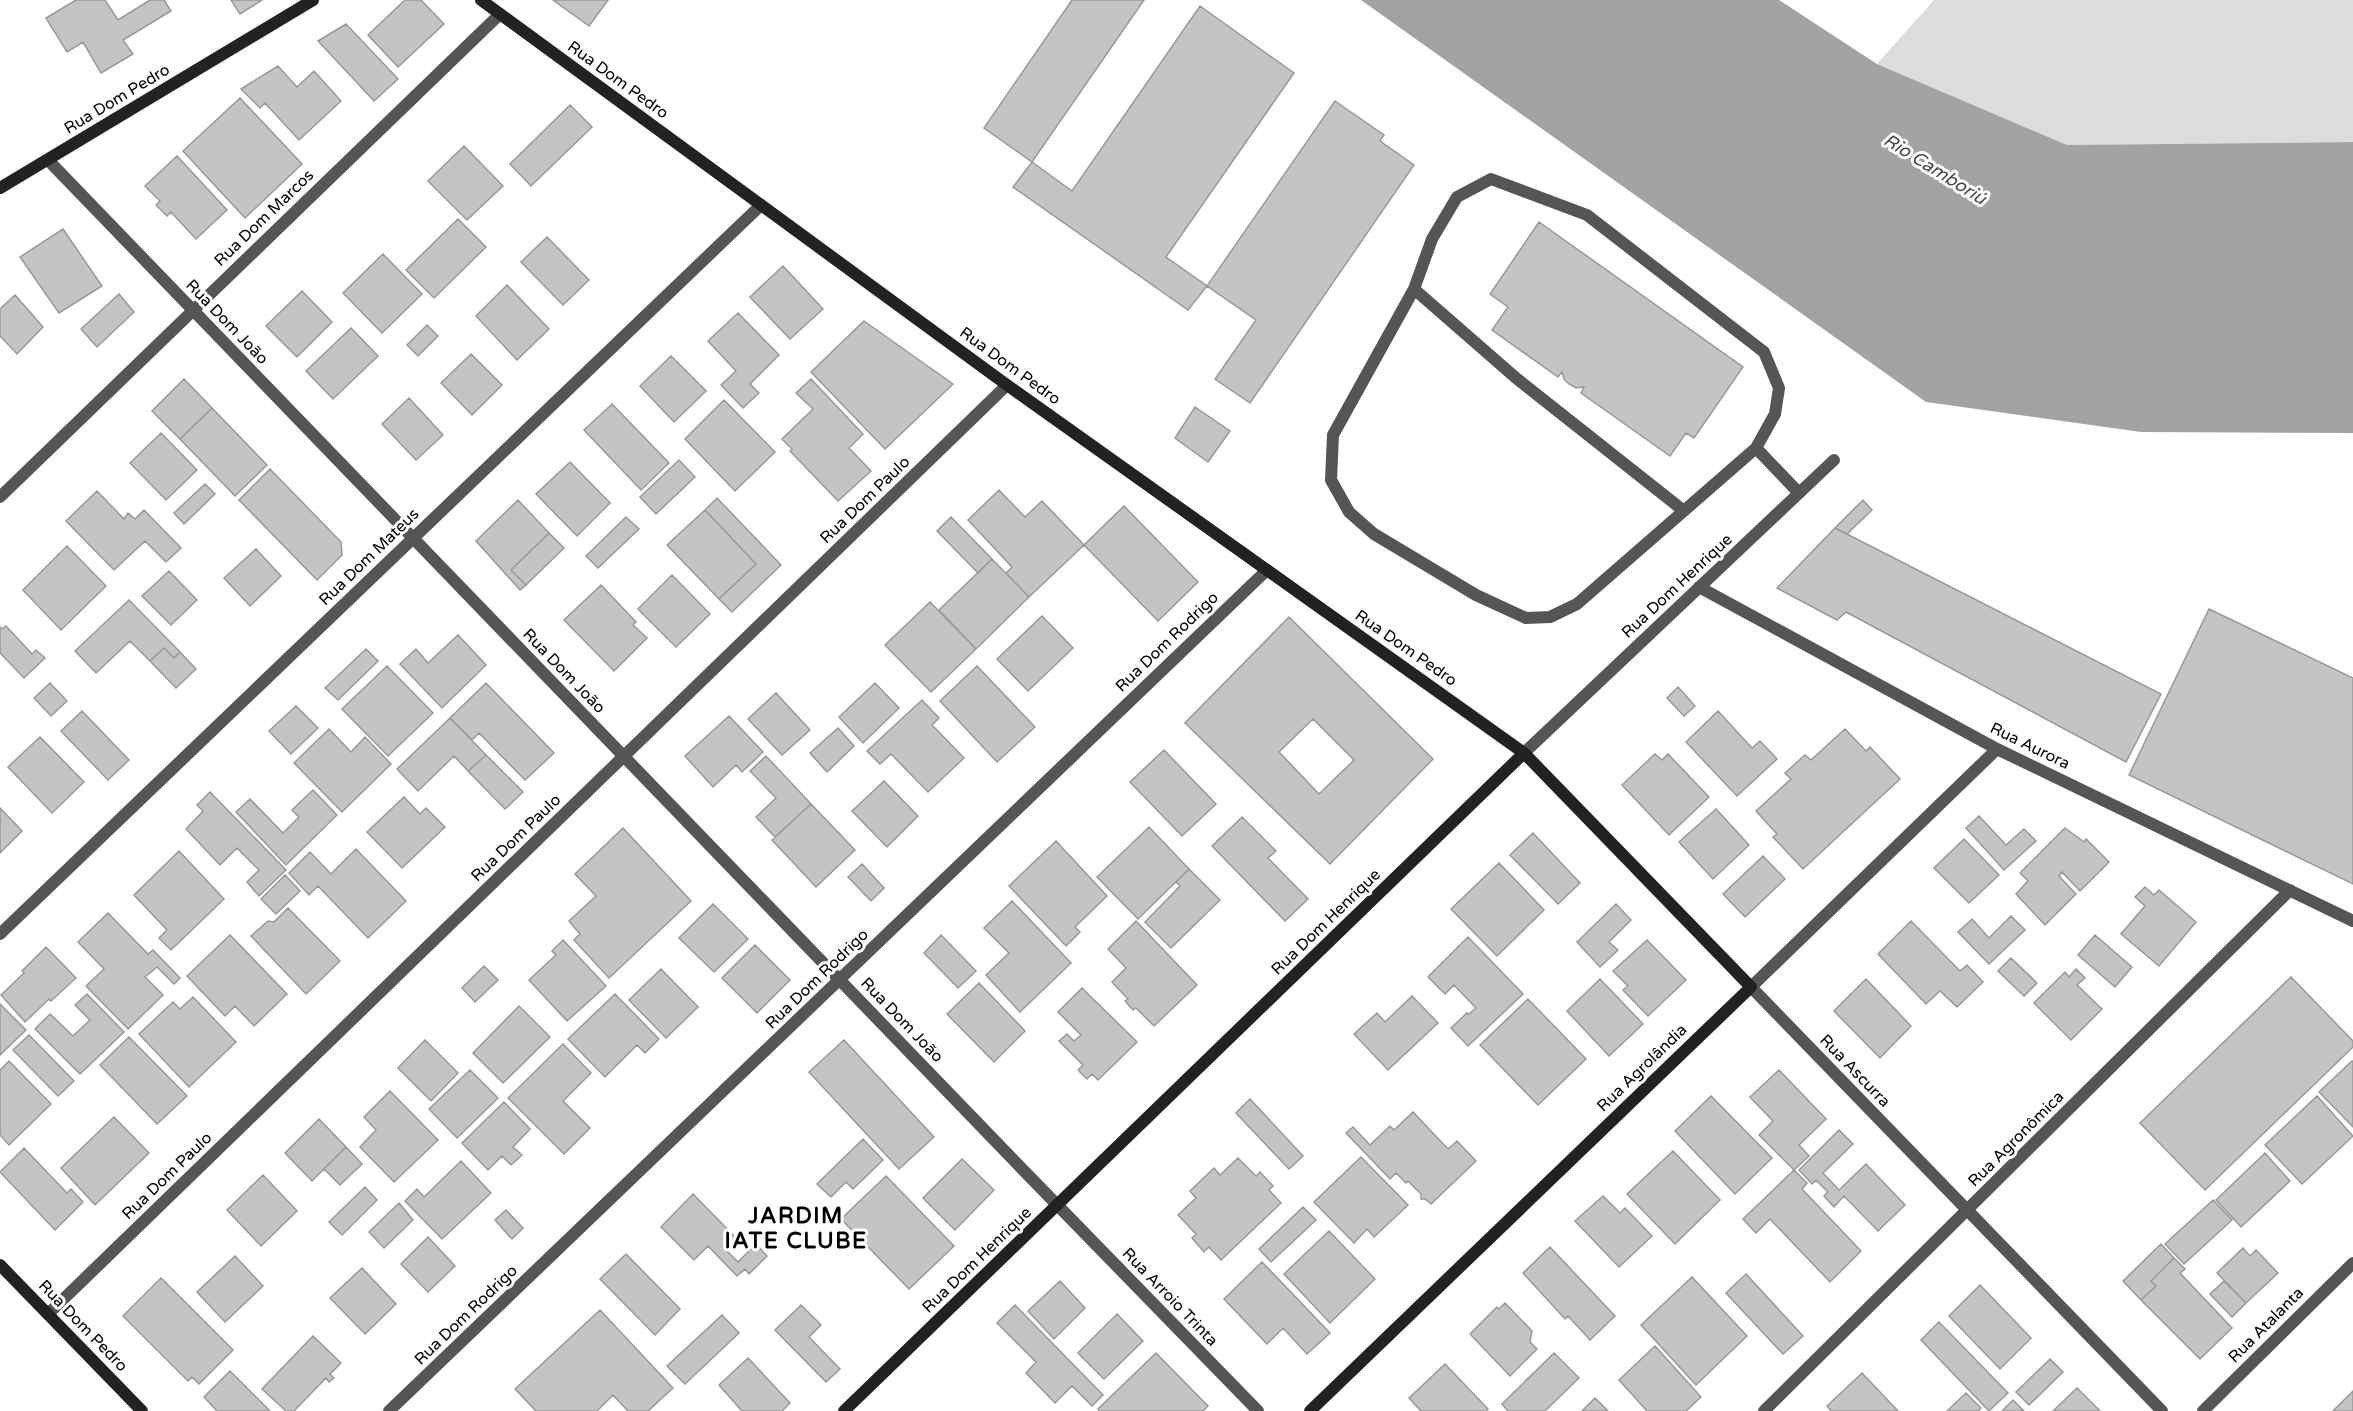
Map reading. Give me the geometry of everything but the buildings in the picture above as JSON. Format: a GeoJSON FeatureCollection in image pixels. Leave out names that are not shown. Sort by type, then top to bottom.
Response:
{"type":"FeatureCollection","features":[{"type":"Feature","properties":{"kind":"street","name":"Rua Dom Pedro"},"geometry":{"type":"LineString","coordinates":[[0,188],[313,0]]}},
{"type":"Feature","properties":{"kind":"street","name":"Rua Dom Pedro"},"geometry":{"type":"LineString","coordinates":[[481,0],[1006,385],[1524,753]]}},
{"type":"Feature","properties":{"kind":"street","name":"Rua Dom Marcos"},"geometry":{"type":"LineString","coordinates":[[0,497],[500,14]]}},
{"type":"Feature","properties":{"kind":"street","name":"Rua Dom João"},"geometry":{"type":"LineString","coordinates":[[48,160],[1058,1205]]}},
{"type":"Feature","properties":{"kind":"street"},"geometry":{"type":"LineString","coordinates":[[1491,179],[1587,215],[1764,352],[1779,388],[1775,414],[1756,447],[1577,604],[1550,617],[1526,618],[1476,595],[1374,534],[1348,512],[1331,480],[1333,435],[1414,289],[1432,239],[1457,197],[1491,179]]}},
{"type":"Feature","properties":{"kind":"street","name":"Rua Dom Mateus"},"geometry":{"type":"LineString","coordinates":[[0,934],[760,205]]}},
{"type":"Feature","properties":{"kind":"street"},"geometry":{"type":"LineString","coordinates":[[1414,289],[1516,378],[1684,511]]}},
{"type":"Feature","properties":{"kind":"street","name":"Rua Dom Paulo"},"geometry":{"type":"LineString","coordinates":[[48,1314],[1006,385]]}},
{"type":"Feature","properties":{"kind":"street"},"geometry":{"type":"LineString","coordinates":[[1756,447],[1799,493]]}},
{"type":"Feature","properties":{"kind":"street","name":"Rua Dom Henrique"},"geometry":{"type":"LineString","coordinates":[[844,1411],[1524,753],[1834,460]]}},
{"type":"Feature","properties":{"kind":"street","name":"Rua Dom Rodrigo"},"geometry":{"type":"LineString","coordinates":[[389,1411],[1267,570]]}},
{"type":"Feature","properties":{"kind":"street","name":"Rua Aurora"},"geometry":{"type":"LineString","coordinates":[[1699,587],[1997,749],[2353,921]]}},
{"type":"Feature","properties":{"kind":"street","name":"Rua Agrolândia"},"geometry":{"type":"LineString","coordinates":[[1310,1411],[1997,749]]}},
{"type":"Feature","properties":{"kind":"street","name":"Rua Ascurra"},"geometry":{"type":"LineString","coordinates":[[1524,753],[2162,1411]]}},
{"type":"Feature","properties":{"kind":"street","name":"Rua Agronômica"},"geometry":{"type":"LineString","coordinates":[[1764,1411],[2290,890]]}},
{"type":"Feature","properties":{"kind":"street","name":"Rua Arroio Trinta"},"geometry":{"type":"LineString","coordinates":[[1058,1205],[1258,1411]]}},
{"type":"Feature","properties":{"kind":"street","name":"Rua Atalanta"},"geometry":{"type":"LineString","coordinates":[[2203,1411],[2353,1263]]}},
{"type":"Feature","properties":{"kind":"street","name":"Rua Dom Pedro"},"geometry":{"type":"LineString","coordinates":[[0,1265],[142,1411]]}},
{"type":"Feature","properties":{"kind":"shaded area"},"geometry":{"type":"Polygon","coordinates":[[[1934,0],[2353,0],[2353,142],[2067,145],[1877,64],[1934,0]]]}},
{"type":"Feature","properties":{"kind":"water","name":"Rio Camboriú"},"geometry":{"type":"Polygon","coordinates":[[[1361,0],[1779,0],[1877,64],[2067,145],[2353,142],[2353,433],[2141,432],[1926,402],[1361,0]]]}},
{"type":"Feature","properties":{"kind":"district","name":"JARDIM IATE CLUBE"},"geometry":{"type":"Point","coordinates":[796,1228]}}]}
